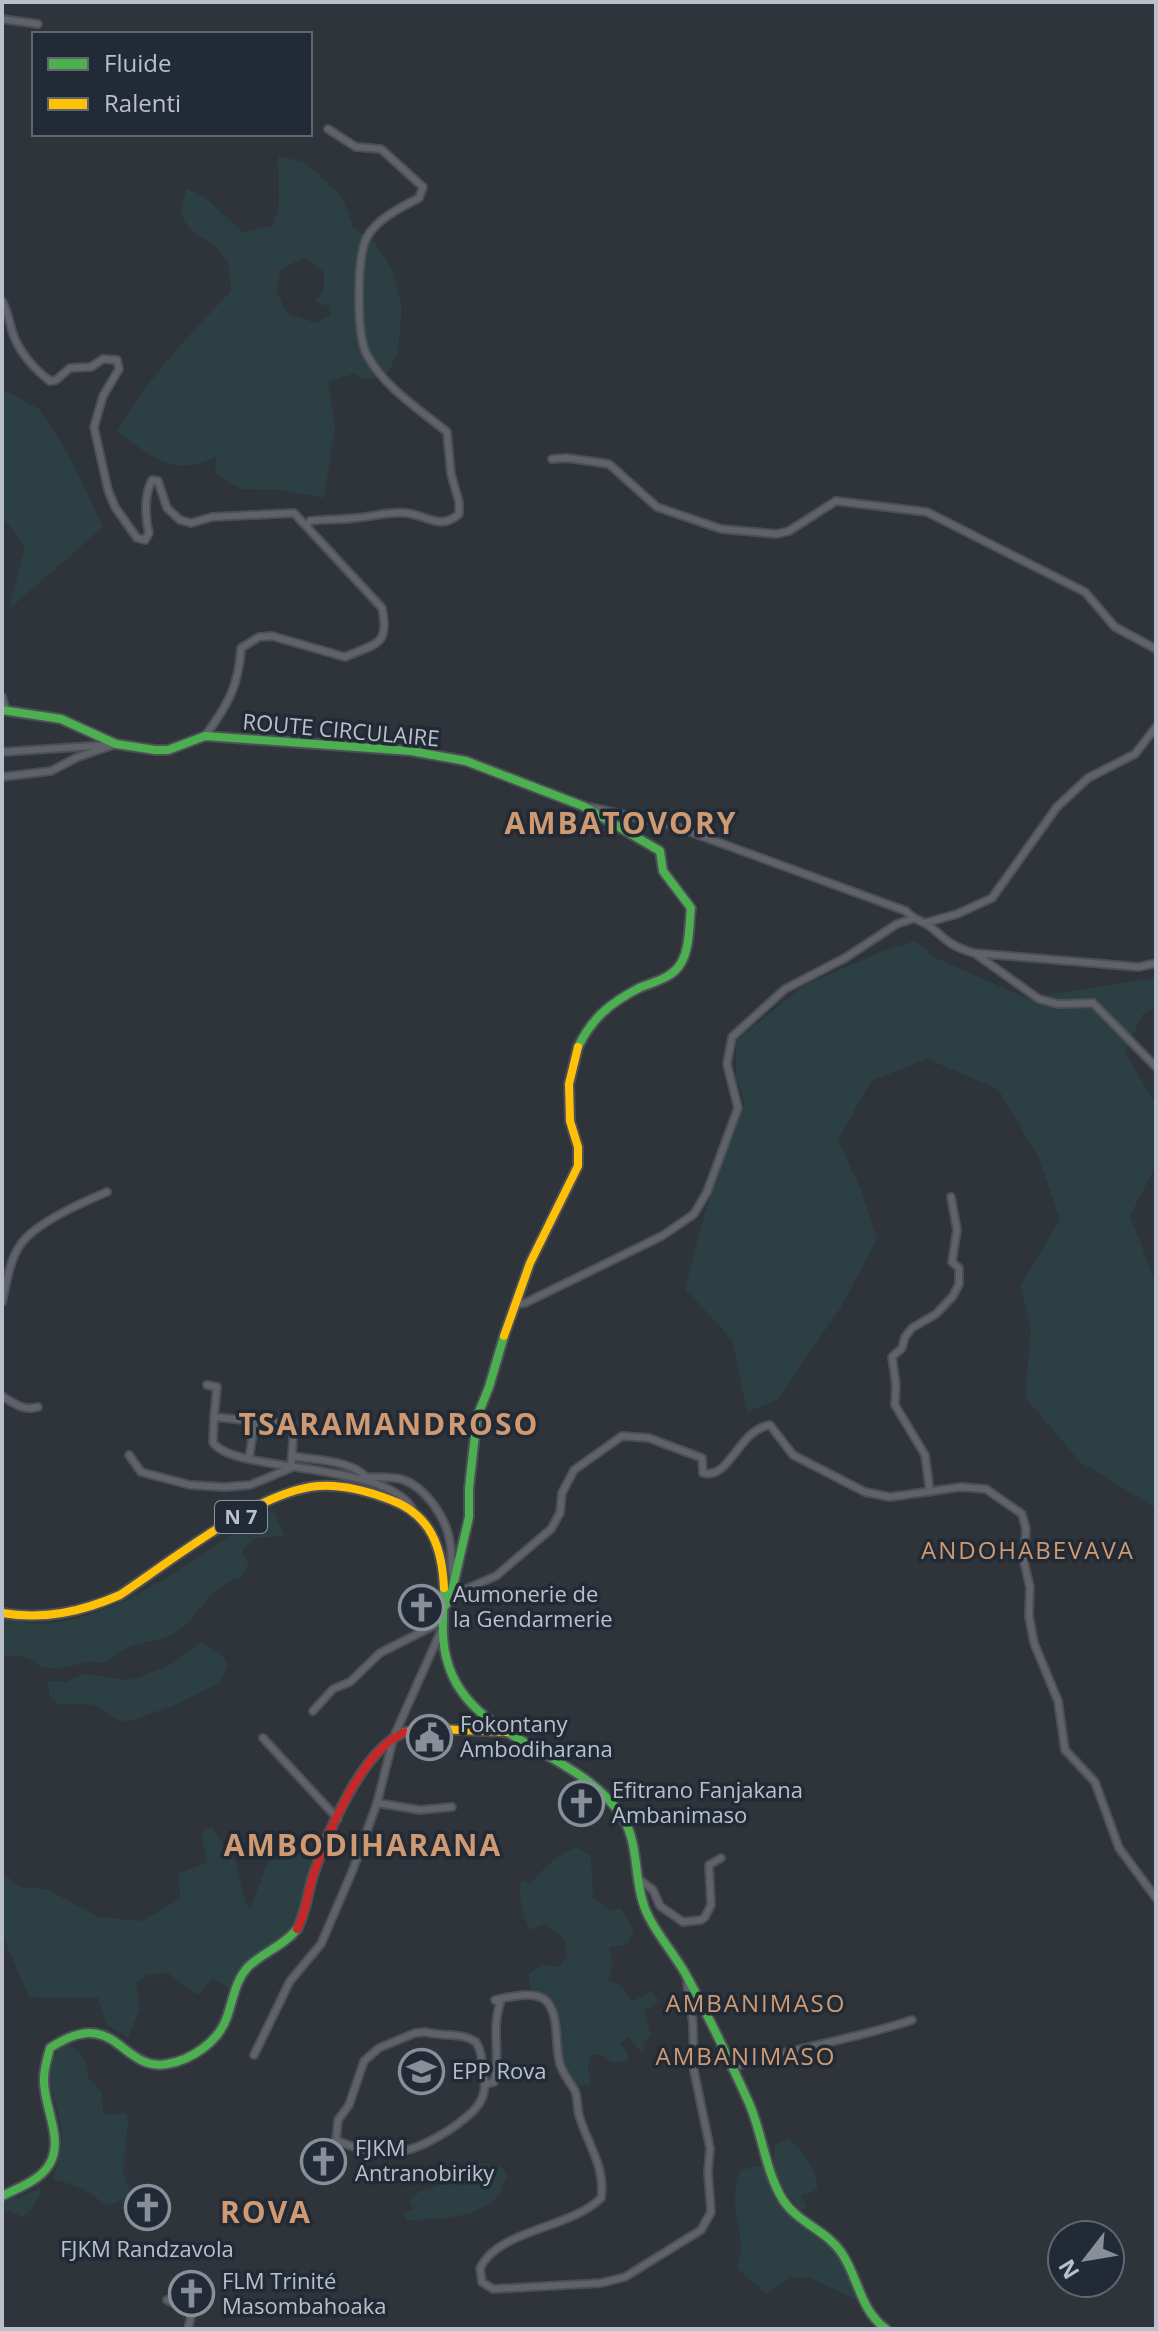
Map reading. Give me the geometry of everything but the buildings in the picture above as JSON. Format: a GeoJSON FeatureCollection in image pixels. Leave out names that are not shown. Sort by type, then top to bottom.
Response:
{"type":"FeatureCollection","features":[{"type":"Feature","properties":{"kind":"street"},"geometry":{"type":"LineString","coordinates":[[2,19],[38,24]]}},
{"type":"Feature","properties":{"kind":"street"},"geometry":{"type":"LineString","coordinates":[[306,526],[310,521],[327,518],[353,519],[393,513],[408,513],[443,523],[459,514],[447,432],[394,389],[374,365],[365,351],[357,303],[366,239],[391,213],[419,198],[423,187],[381,149],[356,147],[328,129]]}},
{"type":"Feature","properties":{"kind":"street"},"geometry":{"type":"LineString","coordinates":[[2,301],[9,313],[13,334],[31,365],[50,381],[56,380],[70,368],[91,367],[103,359],[117,360],[119,369],[103,396],[94,427],[108,490],[115,507],[137,538],[145,540],[149,533],[145,520],[152,480],[158,481],[167,508],[180,520],[191,523],[212,517],[294,513],[382,608],[386,629],[381,639],[345,657],[272,636],[259,637],[241,648],[239,675],[222,713],[205,736]]}},
{"type":"Feature","properties":{"kind":"street"},"geometry":{"type":"LineString","coordinates":[[552,459],[609,464],[657,507],[721,529],[777,534],[789,531],[836,501],[927,512],[1085,592],[1115,627],[1156,649]]}},
{"type":"Feature","properties":{"kind":"street"},"geometry":{"type":"LineString","coordinates":[[2,697],[4,710]]}},
{"type":"Feature","properties":{"kind":"street","name":"ROUTE CIRCULAIRE"},"geometry":{"type":"LineString","coordinates":[[4,710],[61,719],[116,744],[168,750],[205,736],[411,751],[466,761],[583,806],[660,851],[663,871],[691,908],[688,939],[681,964],[660,981],[640,988],[600,1012],[579,1045],[569,1084],[570,1121],[578,1147],[578,1166],[546,1226],[516,1304]]}},
{"type":"Feature","properties":{"kind":"street"},"geometry":{"type":"LineString","coordinates":[[925,923],[957,914],[992,898],[1057,807],[1088,778],[1135,754],[1156,727]]}},
{"type":"Feature","properties":{"kind":"street"},"geometry":{"type":"LineString","coordinates":[[2,752],[116,744]]}},
{"type":"Feature","properties":{"kind":"street"},"geometry":{"type":"LineString","coordinates":[[2,777],[51,771],[78,757],[116,744]]}},
{"type":"Feature","properties":{"kind":"street"},"geometry":{"type":"LineString","coordinates":[[583,806],[674,826],[906,911],[912,919]]}},
{"type":"Feature","properties":{"kind":"street"},"geometry":{"type":"LineString","coordinates":[[254,2055],[290,1981],[321,1944],[377,1803],[394,1736],[441,1631],[449,1584],[469,1517],[477,1417],[509,1317],[516,1304],[525,1303],[621,1257],[662,1236],[694,1214],[707,1192],[738,1108],[727,1064],[732,1037],[785,989],[845,958],[897,924],[912,919],[925,923],[950,945],[974,953],[1139,967],[1156,963]]}},
{"type":"Feature","properties":{"kind":"street"},"geometry":{"type":"LineString","coordinates":[[974,953],[1039,999],[1058,1004],[1093,1003],[1156,1067]]}},
{"type":"Feature","properties":{"kind":"street"},"geometry":{"type":"LineString","coordinates":[[2,1302],[13,1259],[25,1238],[59,1214],[107,1192]]}},
{"type":"Feature","properties":{"kind":"street"},"geometry":{"type":"LineString","coordinates":[[930,1492],[925,1455],[895,1405],[892,1357],[902,1348],[912,1328],[944,1307],[959,1284],[959,1268],[952,1262],[957,1230],[951,1197]]}},
{"type":"Feature","properties":{"kind":"street"},"geometry":{"type":"LineString","coordinates":[[207,1385],[217,1387],[213,1442],[217,1449],[291,1468],[341,1474],[393,1490],[407,1500],[414,1512],[426,1519],[449,1584],[459,1592],[496,1576],[551,1529],[560,1513],[562,1493],[574,1470],[622,1436],[649,1438],[702,1458],[703,1473],[711,1475],[721,1470],[744,1438],[759,1427],[770,1425],[793,1455],[865,1492],[890,1497],[961,1487],[986,1489],[1022,1514],[1026,1529],[1024,1562],[1030,1587],[1029,1616],[1034,1643],[1058,1701],[1065,1750],[1095,1782],[1119,1848],[1156,1898]]}},
{"type":"Feature","properties":{"kind":"street"},"geometry":{"type":"LineString","coordinates":[[2,1396],[21,1408],[38,1407]]}},
{"type":"Feature","properties":{"kind":"street"},"geometry":{"type":"LineString","coordinates":[[214,1417],[294,1425],[291,1468]]}},
{"type":"Feature","properties":{"kind":"street"},"geometry":{"type":"LineString","coordinates":[[249,1458],[255,1421]]}},
{"type":"Feature","properties":{"kind":"street"},"geometry":{"type":"LineString","coordinates":[[129,1455],[141,1472],[190,1485],[250,1485],[291,1468]]}},
{"type":"Feature","properties":{"kind":"street"},"geometry":{"type":"LineString","coordinates":[[292,1456],[343,1465],[366,1477],[403,1479],[422,1491],[438,1510],[449,1536],[449,1584]]}},
{"type":"Feature","properties":{"kind":"street","name":"N 7"},"geometry":{"type":"LineString","coordinates":[[2,1613],[48,1617],[98,1606],[262,1505],[310,1487],[326,1486],[365,1492],[399,1503],[414,1512]]}},
{"type":"Feature","properties":{"kind":"street"},"geometry":{"type":"LineString","coordinates":[[313,1711],[333,1689],[350,1682],[380,1653],[443,1621]]}},
{"type":"Feature","properties":{"kind":"street"},"geometry":{"type":"LineString","coordinates":[[441,1631],[447,1667],[456,1684],[481,1715],[563,1763],[599,1791],[625,1820],[633,1839],[643,1905],[686,1975],[731,2068],[756,2121],[767,2168],[780,2195],[799,2220],[838,2246],[866,2311],[886,2329]]}},
{"type":"Feature","properties":{"kind":"street"},"geometry":{"type":"LineString","coordinates":[[2,2196],[24,2188],[42,2175],[53,2154],[55,2132],[42,2066],[50,2048],[75,2035],[107,2036],[141,2062],[160,2067],[183,2060],[212,2041],[225,2026],[234,1992],[247,1966],[296,1931],[314,1875],[338,1819],[361,1775],[394,1736],[406,1731],[506,1732]]}},
{"type":"Feature","properties":{"kind":"street"},"geometry":{"type":"LineString","coordinates":[[263,1738],[338,1819]]}},
{"type":"Feature","properties":{"kind":"street"},"geometry":{"type":"LineString","coordinates":[[377,1803],[420,1810],[452,1807]]}},
{"type":"Feature","properties":{"kind":"street"},"geometry":{"type":"LineString","coordinates":[[640,1880],[653,1890],[660,1906],[683,1922],[701,1920],[711,1905],[709,1865],[721,1858]]}},
{"type":"Feature","properties":{"kind":"street"},"geometry":{"type":"LineString","coordinates":[[487,2084],[494,2082],[498,2062],[497,2012],[500,2004],[495,2000],[521,1995],[545,2000],[553,2012],[561,2067],[574,2090],[580,2119],[603,2179],[601,2198],[579,2215],[549,2223],[491,2252],[480,2268],[482,2282],[493,2289],[601,2283],[633,2273],[701,2230],[711,2212],[710,2148],[694,2071],[693,2024],[686,1975]]}},
{"type":"Feature","properties":{"kind":"street"},"geometry":{"type":"LineString","coordinates":[[731,2068],[776,2053],[871,2034],[912,2020]]}},
{"type":"Feature","properties":{"kind":"street"},"geometry":{"type":"LineString","coordinates":[[415,2033],[447,2037],[459,2034],[476,2042],[487,2084],[482,2100],[463,2120],[441,2135],[406,2150],[376,2151],[348,2146],[336,2140],[338,2120],[349,2105],[364,2061],[374,2051],[415,2033]]}},
{"type":"Feature","properties":{"kind":"street"},"geometry":{"type":"LineString","coordinates":[[167,2300],[188,2310],[190,2327]]}},
{"type":"Feature","properties":{"kind":"shaded area"},"geometry":{"type":"Polygon","coordinates":[[[278,156],[304,162],[342,196],[353,227],[375,243],[391,267],[402,306],[398,351],[389,371],[375,378],[362,379],[355,373],[328,382],[335,427],[324,498],[283,490],[242,489],[215,474],[216,457],[201,463],[175,465],[152,456],[117,432],[155,376],[231,291],[228,261],[214,245],[189,229],[180,213],[187,188],[206,198],[242,232],[273,226],[279,204],[278,156]],[[304,258],[281,269],[276,292],[288,314],[316,323],[330,315],[329,306],[314,302],[324,290],[324,272],[304,258]]]}},
{"type":"Feature","properties":{"kind":"shaded area"},"geometry":{"type":"Polygon","coordinates":[[[2,389],[39,409],[69,455],[103,527],[9,609],[25,547],[2,516],[2,389]]]}},
{"type":"Feature","properties":{"kind":"shaded area"},"geometry":{"type":"Polygon","coordinates":[[[915,941],[934,957],[1026,998],[1156,978],[1156,1006],[1142,1015],[1125,1053],[1156,1104],[1156,1165],[1130,1216],[1156,1284],[1156,1508],[1080,1462],[1025,1397],[1031,1330],[1021,1285],[1060,1219],[1038,1156],[998,1089],[927,1059],[871,1081],[838,1140],[861,1190],[877,1239],[841,1307],[777,1400],[747,1412],[733,1343],[685,1289],[704,1215],[745,1104],[736,1076],[736,1041],[803,986],[878,953],[915,941]]]}},
{"type":"Feature","properties":{"kind":"shaded area"},"geometry":{"type":"Polygon","coordinates":[[[265,1512],[275,1513],[284,1536],[255,1538],[242,1551],[249,1566],[240,1578],[217,1590],[172,1635],[134,1645],[104,1663],[89,1661],[61,1669],[41,1667],[23,1657],[2,1656],[2,1617],[45,1624],[75,1619],[104,1609],[161,1581],[265,1512]]]}},
{"type":"Feature","properties":{"kind":"shaded area"},"geometry":{"type":"Polygon","coordinates":[[[202,1642],[222,1655],[228,1666],[219,1683],[175,1705],[127,1722],[116,1719],[96,1705],[58,1704],[50,1696],[48,1681],[65,1682],[84,1674],[126,1680],[137,1678],[172,1664],[202,1642]]]}},
{"type":"Feature","properties":{"kind":"shaded area"},"geometry":{"type":"Polygon","coordinates":[[[211,1826],[236,1864],[246,1905],[251,1907],[267,1863],[288,1849],[315,1857],[299,1924],[287,1935],[254,1954],[229,1988],[212,1978],[198,1995],[168,1973],[147,1974],[136,1984],[140,2010],[128,2037],[107,2025],[98,1998],[29,1997],[2,1934],[2,1873],[21,1887],[46,1889],[99,1917],[142,1921],[180,1899],[179,1873],[207,1863],[201,1833],[211,1826]]]}},
{"type":"Feature","properties":{"kind":"shaded area"},"geometry":{"type":"Polygon","coordinates":[[[576,1847],[591,1856],[593,1898],[611,1911],[621,1908],[634,1931],[627,1944],[609,1948],[613,1962],[608,1981],[620,1985],[632,2001],[651,1992],[659,2000],[644,2010],[651,2036],[644,2042],[643,2054],[628,2037],[620,2044],[628,2054],[628,2061],[613,2063],[602,2055],[590,2055],[588,2070],[591,2084],[575,2086],[565,2068],[556,2008],[530,1988],[529,1974],[542,1964],[559,1967],[567,1957],[565,1940],[546,1924],[529,1930],[521,1906],[520,1884],[524,1880],[531,1884],[551,1862],[576,1847]]]}},
{"type":"Feature","properties":{"kind":"shaded area"},"geometry":{"type":"Polygon","coordinates":[[[66,2043],[83,2057],[88,2078],[102,2092],[103,2115],[126,2113],[128,2124],[123,2171],[131,2196],[108,2206],[82,2188],[53,2179],[61,2153],[62,2136],[51,2086],[51,2063],[66,2043]]]}},
{"type":"Feature","properties":{"kind":"shaded area"},"geometry":{"type":"Polygon","coordinates":[[[788,2139],[808,2161],[818,2189],[801,2196],[807,2207],[801,2211],[784,2189],[775,2164],[775,2145],[788,2139]]]}},
{"type":"Feature","properties":{"kind":"shaded area"},"geometry":{"type":"Polygon","coordinates":[[[477,2162],[503,2168],[507,2177],[501,2187],[504,2191],[494,2200],[459,2216],[407,2220],[403,2213],[413,2209],[409,2200],[419,2192],[462,2178],[459,2172],[477,2162]]]}},
{"type":"Feature","properties":{"kind":"shaded area"},"geometry":{"type":"Polygon","coordinates":[[[763,2165],[778,2198],[829,2238],[846,2263],[857,2300],[810,2278],[791,2277],[767,2294],[737,2268],[741,2243],[736,2183],[741,2170],[763,2165]]]}},
{"type":"Feature","properties":{"kind":"shaded area"},"geometry":{"type":"Polygon","coordinates":[[[40,2187],[41,2194],[29,2213],[22,2217],[2,2210],[2,2202],[40,2187]]]}},
{"type":"Feature","properties":{"kind":"traffic: fast"},"geometry":{"type":"LineString","coordinates":[[2,710],[61,719],[116,744],[155,750],[168,750],[205,736],[411,751],[466,761],[583,806],[660,851],[663,871],[691,908],[684,957],[668,976],[619,999],[589,1028],[578,1047]]}},
{"type":"Feature","properties":{"kind":"traffic: fast"},"geometry":{"type":"LineString","coordinates":[[444,1607],[450,1599],[469,1517],[477,1417],[504,1336]]}},
{"type":"Feature","properties":{"kind":"traffic: fast"},"geometry":{"type":"LineString","coordinates":[[444,1588],[445,1651],[459,1687],[477,1709],[500,1728],[580,1775],[604,1794],[623,1818],[632,1840],[639,1888],[646,1911],[685,1973],[734,2070],[754,2115],[777,2189],[789,2208],[835,2244],[847,2262],[870,2312],[886,2329]]}},
{"type":"Feature","properties":{"kind":"traffic: fast"},"geometry":{"type":"LineString","coordinates":[[2,2196],[40,2175],[53,2156],[55,2138],[44,2080],[50,2048],[72,2036],[90,2033],[116,2042],[138,2059],[151,2064],[167,2064],[186,2058],[218,2034],[237,1984],[248,1967],[297,1929]]}},
{"type":"Feature","properties":{"kind":"traffic: slow"},"geometry":{"type":"LineString","coordinates":[[504,1336],[530,1263],[578,1166],[578,1147],[570,1121],[569,1084],[578,1047]]}},
{"type":"Feature","properties":{"kind":"traffic: slow"},"geometry":{"type":"LineString","coordinates":[[2,1613],[48,1615],[77,1610],[120,1595],[242,1514],[269,1500],[318,1486],[364,1491],[405,1506],[416,1514],[432,1534],[437,1546],[444,1588]]}},
{"type":"Feature","properties":{"kind":"traffic: slow"},"geometry":{"type":"LineString","coordinates":[[405,1732],[439,1729],[506,1732]]}},
{"type":"Feature","properties":{"kind":"traffic: jam"},"geometry":{"type":"LineString","coordinates":[[297,1929],[319,1858],[348,1795],[374,1756],[405,1732]]}},
{"type":"Feature","properties":{"kind":"place","name":"Aumonerie de la Gendarmerie"},"geometry":{"type":"Point","coordinates":[422,1607]}},
{"type":"Feature","properties":{"kind":"place","name":"Fokontany Ambodiharana"},"geometry":{"type":"Point","coordinates":[429,1737]}},
{"type":"Feature","properties":{"kind":"place","name":"Efitrano Fanjakana Ambanimaso"},"geometry":{"type":"Point","coordinates":[581,1803]}},
{"type":"Feature","properties":{"kind":"place","name":"EPP Rova"},"geometry":{"type":"Point","coordinates":[421,2071]}},
{"type":"Feature","properties":{"kind":"place","name":"FJKM Antranobiriky"},"geometry":{"type":"Point","coordinates":[324,2161]}},
{"type":"Feature","properties":{"kind":"place","name":"FJKM Randzavola"},"geometry":{"type":"Point","coordinates":[147,2208]}},
{"type":"Feature","properties":{"kind":"place","name":"FLM Trinité Masombahoaka"},"geometry":{"type":"Point","coordinates":[191,2294]}},
{"type":"Feature","properties":{"kind":"district","name":"AMBATOVORY"},"geometry":{"type":"Point","coordinates":[621,824]}},
{"type":"Feature","properties":{"kind":"district","name":"TSARAMANDROSO"},"geometry":{"type":"Point","coordinates":[389,1425]}},
{"type":"Feature","properties":{"kind":"district","name":"ANDOHABEVAVA"},"geometry":{"type":"Point","coordinates":[1028,1551]}},
{"type":"Feature","properties":{"kind":"district","name":"AMBODIHARANA"},"geometry":{"type":"Point","coordinates":[363,1846]}},
{"type":"Feature","properties":{"kind":"district","name":"AMBANIMASO"},"geometry":{"type":"Point","coordinates":[756,2004]}},
{"type":"Feature","properties":{"kind":"district","name":"AMBANIMASO"},"geometry":{"type":"Point","coordinates":[746,2057]}},
{"type":"Feature","properties":{"kind":"district","name":"ROVA"},"geometry":{"type":"Point","coordinates":[266,2213]}}]}
